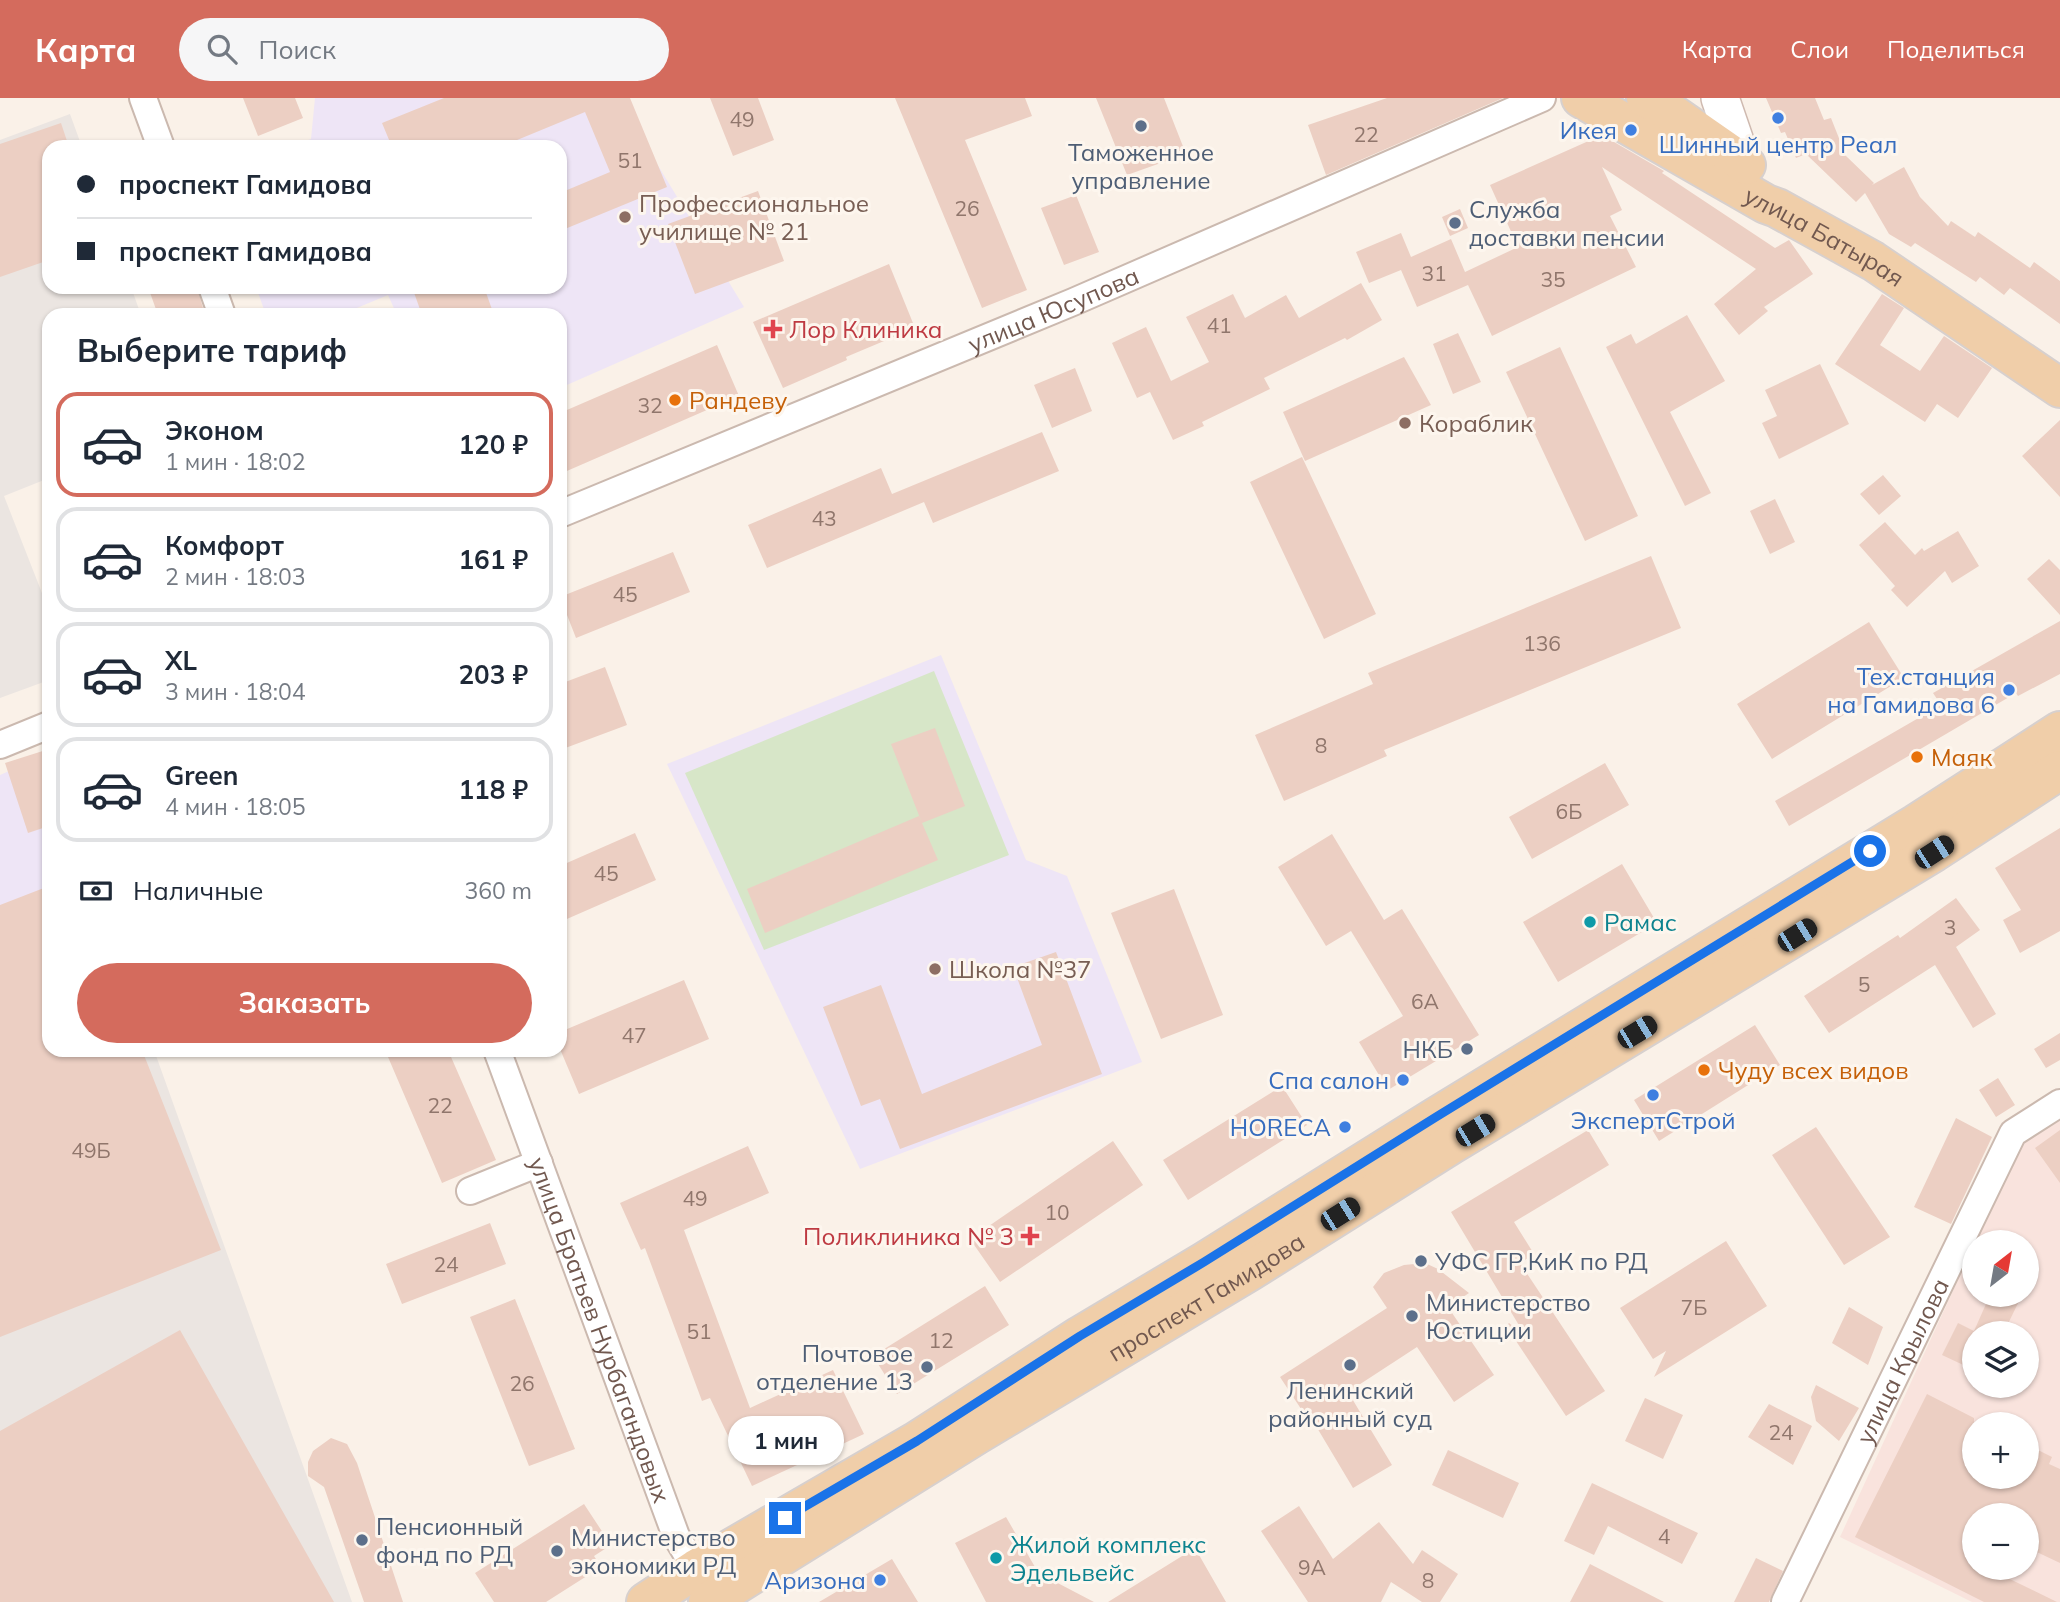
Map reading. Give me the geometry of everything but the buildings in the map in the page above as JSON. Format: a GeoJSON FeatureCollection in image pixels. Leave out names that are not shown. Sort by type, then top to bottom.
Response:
{"type":"FeatureCollection","features":[{"type":"Feature","properties":{"kind":"main road","name":"улица Батырая"},"geometry":{"type":"LineString","coordinates":[[1581,98],[1653,108],[1736,172],[2060,388]]}},
{"type":"Feature","properties":{"kind":"main road"},"geometry":{"type":"LineString","coordinates":[[1720,98],[1736,172]]}},
{"type":"Feature","properties":{"kind":"main road","name":"улица Батырая"},"geometry":{"type":"LineString","coordinates":[[1736,172],[1789,195],[1880,251],[2060,373]]}},
{"type":"Feature","properties":{"kind":"main road","name":"проспект Гамидова"},"geometry":{"type":"LineString","coordinates":[[646,1602],[712,1586],[988,1427],[1250,1271],[1463,1137],[1925,838],[2060,731]]}},
{"type":"Feature","properties":{"kind":"main road","name":"проспект Гамидова"},"geometry":{"type":"LineString","coordinates":[[1925,838],[2060,771]]}},
{"type":"Feature","properties":{"kind":"street"},"geometry":{"type":"LineString","coordinates":[[143,98],[158,140]]}},
{"type":"Feature","properties":{"kind":"street","name":"улица Юсупова"},"geometry":{"type":"LineString","coordinates":[[567,511],[1073,302],[1542,98]]}},
{"type":"Feature","properties":{"kind":"street"},"geometry":{"type":"LineString","coordinates":[[0,745],[42,728]]}},
{"type":"Feature","properties":{"kind":"street","name":"улица Братьев Нурбагандовых"},"geometry":{"type":"LineString","coordinates":[[500,1057],[676,1536],[712,1586]]}},
{"type":"Feature","properties":{"kind":"street","name":"улица Крылова"},"geometry":{"type":"LineString","coordinates":[[1785,1602],[2013,1133],[2060,1103]]}},
{"type":"Feature","properties":{"kind":"street"},"geometry":{"type":"LineString","coordinates":[[470,1191],[539,1163]]}},
{"type":"Feature","properties":{"kind":"shaded area","name":"Профессиональное училище № 21"},"geometry":{"type":"Polygon","coordinates":[[[315,98],[617,98],[744,307],[567,385],[567,308],[394,308],[388,295],[357,308],[264,308],[258,294],[567,294],[567,140],[308,140],[311,139],[315,98]]]}},
{"type":"Feature","properties":{"kind":"shaded area"},"geometry":{"type":"Polygon","coordinates":[[[70,114],[79,140],[42,140],[42,294],[134,294],[138,308],[42,308],[42,481],[4,496],[42,593],[42,683],[0,698],[0,140],[70,114]]]}},
{"type":"Feature","properties":{"kind":"shaded area","name":"Школа №37"},"geometry":{"type":"Polygon","coordinates":[[[941,655],[1026,860],[1067,876],[1142,1062],[860,1169],[667,764],[941,655]]]}},
{"type":"Feature","properties":{"kind":"shaded area"},"geometry":{"type":"Polygon","coordinates":[[[39,758],[42,765],[42,983],[0,1000],[0,775],[39,758]]]}},
{"type":"Feature","properties":{"kind":"shaded area"},"geometry":{"type":"Polygon","coordinates":[[[0,1018],[42,1045],[42,1057],[157,1057],[352,1602],[0,1602],[0,1018]]]}},
{"type":"Feature","properties":{"kind":"shaded area"},"geometry":{"type":"Polygon","coordinates":[[[2060,1116],[2060,1602],[1972,1602],[1840,1537],[1962,1271],[1962,1307],[2039,1307],[2039,1230],[1980,1230],[2024,1135],[2060,1116]]]}},
{"type":"Feature","properties":{"kind":"green space"},"geometry":{"type":"Polygon","coordinates":[[[934,671],[1009,855],[764,950],[685,773],[934,671]]]}},
{"type":"Feature","properties":{"kind":"place","name":"Шинный центр Реал"},"geometry":{"type":"Point","coordinates":[1778,118]}},
{"type":"Feature","properties":{"kind":"place","name":"Таможенное управление"},"geometry":{"type":"Point","coordinates":[1141,126]}},
{"type":"Feature","properties":{"kind":"place","name":"Икея"},"geometry":{"type":"Point","coordinates":[1631,130]}},
{"type":"Feature","properties":{"kind":"place","name":"Профессиональное училище № 21"},"geometry":{"type":"Point","coordinates":[625,217]}},
{"type":"Feature","properties":{"kind":"place","name":"Служба доставки пенсии"},"geometry":{"type":"Point","coordinates":[1455,223]}},
{"type":"Feature","properties":{"kind":"place","name":"Лор Клиника"},"geometry":{"type":"Point","coordinates":[773,329]}},
{"type":"Feature","properties":{"kind":"place","name":"Рандеву"},"geometry":{"type":"Point","coordinates":[675,400]}},
{"type":"Feature","properties":{"kind":"place","name":"Кораблик"},"geometry":{"type":"Point","coordinates":[1405,423]}},
{"type":"Feature","properties":{"kind":"place","name":"Тех.станция на Гамидова 6"},"geometry":{"type":"Point","coordinates":[2009,690]}},
{"type":"Feature","properties":{"kind":"place","name":"Маяк"},"geometry":{"type":"Point","coordinates":[1917,757]}},
{"type":"Feature","properties":{"kind":"place","name":"Рамас"},"geometry":{"type":"Point","coordinates":[1590,922]}},
{"type":"Feature","properties":{"kind":"place","name":"Школа №37"},"geometry":{"type":"Point","coordinates":[935,969]}},
{"type":"Feature","properties":{"kind":"place","name":"НКБ"},"geometry":{"type":"Point","coordinates":[1467,1049]}},
{"type":"Feature","properties":{"kind":"place","name":"Чуду всех видов"},"geometry":{"type":"Point","coordinates":[1704,1070]}},
{"type":"Feature","properties":{"kind":"place","name":"Спа салон"},"geometry":{"type":"Point","coordinates":[1403,1080]}},
{"type":"Feature","properties":{"kind":"place","name":"ЭкспертСтрой"},"geometry":{"type":"Point","coordinates":[1653,1095]}},
{"type":"Feature","properties":{"kind":"place","name":"HORECA"},"geometry":{"type":"Point","coordinates":[1345,1127]}},
{"type":"Feature","properties":{"kind":"place","name":"Поликлиника № 3"},"geometry":{"type":"Point","coordinates":[1030,1236]}},
{"type":"Feature","properties":{"kind":"place","name":"УФС ГР,КиК по РД"},"geometry":{"type":"Point","coordinates":[1421,1261]}},
{"type":"Feature","properties":{"kind":"place","name":"Министерство Юстиции"},"geometry":{"type":"Point","coordinates":[1412,1316]}},
{"type":"Feature","properties":{"kind":"place","name":"Ленинский районный суд"},"geometry":{"type":"Point","coordinates":[1350,1365]}},
{"type":"Feature","properties":{"kind":"place","name":"Почтовое отделение 13"},"geometry":{"type":"Point","coordinates":[927,1367]}},
{"type":"Feature","properties":{"kind":"place","name":"Пенсионный фонд по РД"},"geometry":{"type":"Point","coordinates":[362,1540]}},
{"type":"Feature","properties":{"kind":"place","name":"Министерство экономики РД"},"geometry":{"type":"Point","coordinates":[557,1551]}},
{"type":"Feature","properties":{"kind":"place","name":"Жилой комплекс Эдельвейс"},"geometry":{"type":"Point","coordinates":[996,1558]}},
{"type":"Feature","properties":{"kind":"place","name":"Аризона"},"geometry":{"type":"Point","coordinates":[880,1580]}},
{"type":"Feature","properties":{"kind":"route"},"geometry":{"type":"LineString","coordinates":[[785,1518],[917,1441],[1080,1336],[1870,851]]}}]}
